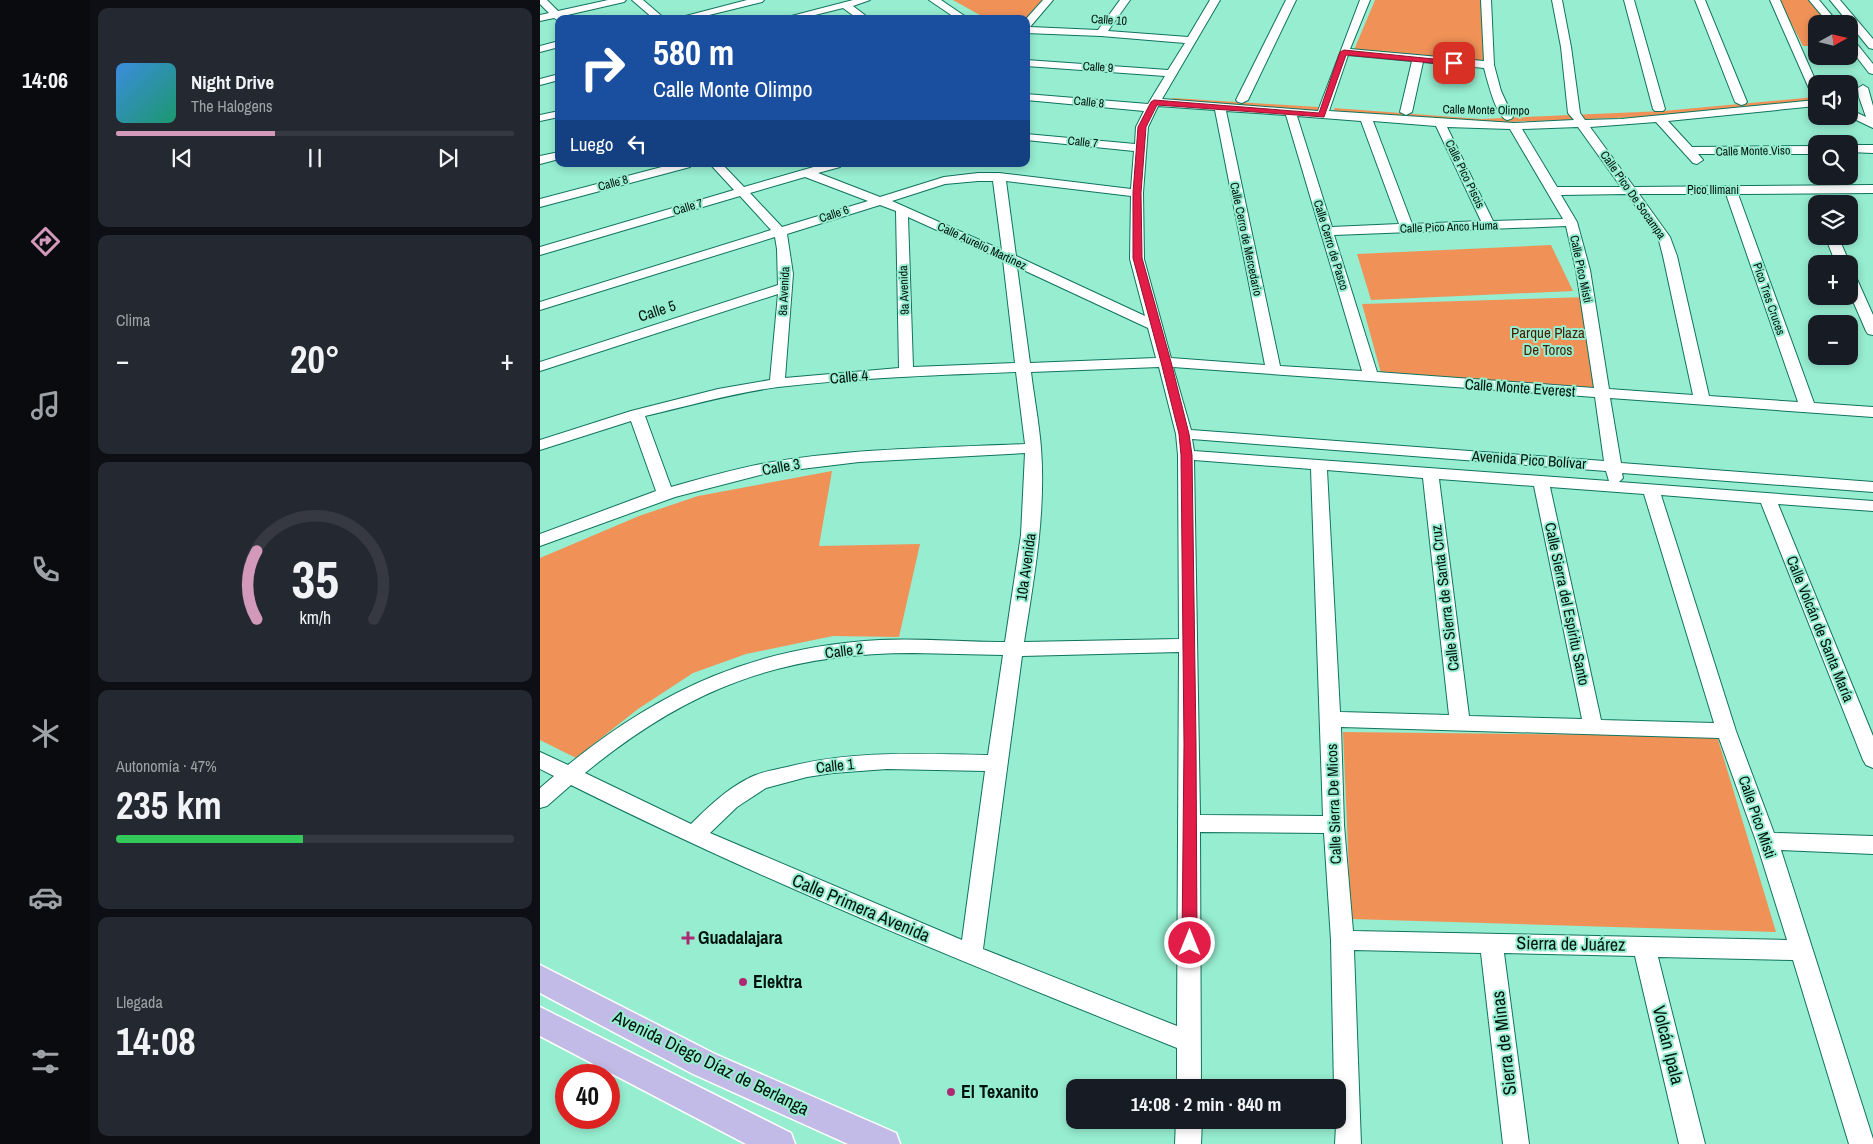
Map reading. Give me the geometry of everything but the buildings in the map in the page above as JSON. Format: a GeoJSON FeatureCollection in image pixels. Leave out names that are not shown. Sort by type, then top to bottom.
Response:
{"type":"FeatureCollection","features":[{"type":"Feature","properties":{"kind":"main road","name":"Avenida Diego Díaz de Berlanga"},"geometry":{"type":"LineString","coordinates":[[540,978],[704,1064],[884,1144]]}},
{"type":"Feature","properties":{"kind":"main road"},"geometry":{"type":"LineString","coordinates":[[540,1021],[779,1144]]}},
{"type":"Feature","properties":{"kind":"street"},"geometry":{"type":"LineString","coordinates":[[541,0],[557,15]]}},
{"type":"Feature","properties":{"kind":"street"},"geometry":{"type":"LineString","coordinates":[[562,15],[621,0]]}},
{"type":"Feature","properties":{"kind":"street"},"geometry":{"type":"LineString","coordinates":[[639,2],[659,0]]}},
{"type":"Feature","properties":{"kind":"street"},"geometry":{"type":"LineString","coordinates":[[695,15],[759,0]]}},
{"type":"Feature","properties":{"kind":"street"},"geometry":{"type":"LineString","coordinates":[[802,15],[865,0]]}},
{"type":"Feature","properties":{"kind":"street"},"geometry":{"type":"LineString","coordinates":[[934,0],[958,15]]}},
{"type":"Feature","properties":{"kind":"street"},"geometry":{"type":"LineString","coordinates":[[1030,20],[1048,0]]}},
{"type":"Feature","properties":{"kind":"street"},"geometry":{"type":"LineString","coordinates":[[1101,32],[1125,0]]}},
{"type":"Feature","properties":{"kind":"street"},"geometry":{"type":"LineString","coordinates":[[1189,1079],[1190,823],[1186,455],[1184,434],[1137,258],[1137,193],[1142,127],[1171,73],[1215,0]]}},
{"type":"Feature","properties":{"kind":"street"},"geometry":{"type":"LineString","coordinates":[[1242,100],[1291,0]]}},
{"type":"Feature","properties":{"kind":"street"},"geometry":{"type":"LineString","coordinates":[[1323,111],[1365,0]]}},
{"type":"Feature","properties":{"kind":"street","name":"Calle Pico Misti"},"geometry":{"type":"LineString","coordinates":[[1486,0],[1489,66],[1496,91],[1510,121],[1571,222],[1583,270],[1616,487]]}},
{"type":"Feature","properties":{"kind":"street"},"geometry":{"type":"LineString","coordinates":[[1557,0],[1578,119]]}},
{"type":"Feature","properties":{"kind":"street"},"geometry":{"type":"LineString","coordinates":[[1629,0],[1659,114]]}},
{"type":"Feature","properties":{"kind":"street"},"geometry":{"type":"LineString","coordinates":[[1700,0],[1741,102]]}},
{"type":"Feature","properties":{"kind":"street"},"geometry":{"type":"LineString","coordinates":[[1775,0],[1808,82]]}},
{"type":"Feature","properties":{"kind":"street"},"geometry":{"type":"LineString","coordinates":[[1814,0],[1826,15]]}},
{"type":"Feature","properties":{"kind":"street"},"geometry":{"type":"LineString","coordinates":[[1835,0],[1873,46]]}},
{"type":"Feature","properties":{"kind":"street"},"geometry":{"type":"LineString","coordinates":[[639,2],[655,15]]}},
{"type":"Feature","properties":{"kind":"street"},"geometry":{"type":"LineString","coordinates":[[845,5],[859,15]]}},
{"type":"Feature","properties":{"kind":"street"},"geometry":{"type":"LineString","coordinates":[[540,18],[555,16]]}},
{"type":"Feature","properties":{"kind":"street","name":"Calle 10"},"geometry":{"type":"LineString","coordinates":[[1030,30],[1101,32],[1190,40]]}},
{"type":"Feature","properties":{"kind":"street"},"geometry":{"type":"LineString","coordinates":[[540,49],[555,45]]}},
{"type":"Feature","properties":{"kind":"street"},"geometry":{"type":"LineString","coordinates":[[1344,52],[1489,66]]}},
{"type":"Feature","properties":{"kind":"street"},"geometry":{"type":"LineString","coordinates":[[1858,52],[1873,71]]}},
{"type":"Feature","properties":{"kind":"street"},"geometry":{"type":"LineString","coordinates":[[1406,112],[1418,60]]}},
{"type":"Feature","properties":{"kind":"street","name":"Calle 9"},"geometry":{"type":"LineString","coordinates":[[1030,63],[1171,73]]}},
{"type":"Feature","properties":{"kind":"street"},"geometry":{"type":"LineString","coordinates":[[540,82],[555,78]]}},
{"type":"Feature","properties":{"kind":"street"},"geometry":{"type":"LineString","coordinates":[[1863,92],[1873,120]]}},
{"type":"Feature","properties":{"kind":"street","name":"Calle 8"},"geometry":{"type":"LineString","coordinates":[[1030,97],[1155,101]]}},
{"type":"Feature","properties":{"kind":"street","name":"Calle Monte Olimpo"},"geometry":{"type":"LineString","coordinates":[[1155,101],[1242,100],[1366,118],[1440,123],[1578,119],[1808,101]]}},
{"type":"Feature","properties":{"kind":"street","name":"Calle Monte Olimpo"},"geometry":{"type":"LineString","coordinates":[[1659,114],[1741,102],[1808,100]]}},
{"type":"Feature","properties":{"kind":"street","name":"Calle Monte Olimpo"},"geometry":{"type":"LineString","coordinates":[[1155,101],[1291,113],[1323,111],[1406,112],[1510,121]]}},
{"type":"Feature","properties":{"kind":"street","name":"Calle Cerro de Mercedario"},"geometry":{"type":"LineString","coordinates":[[1220,108],[1273,370]]}},
{"type":"Feature","properties":{"kind":"street","name":"Calle Cerro de Pasco"},"geometry":{"type":"LineString","coordinates":[[1291,113],[1371,377]]}},
{"type":"Feature","properties":{"kind":"street","name":"Calle Monte Viso"},"geometry":{"type":"LineString","coordinates":[[1659,114],[1694,156],[1808,150]]}},
{"type":"Feature","properties":{"kind":"street"},"geometry":{"type":"LineString","coordinates":[[540,118],[555,115]]}},
{"type":"Feature","properties":{"kind":"street"},"geometry":{"type":"LineString","coordinates":[[1858,117],[1873,125]]}},
{"type":"Feature","properties":{"kind":"street"},"geometry":{"type":"LineString","coordinates":[[1366,118],[1407,228]]}},
{"type":"Feature","properties":{"kind":"street","name":"Calle Pico De Socampa"},"geometry":{"type":"LineString","coordinates":[[1578,119],[1659,228],[1667,246],[1702,400]]}},
{"type":"Feature","properties":{"kind":"street","name":"Calle Pico Piscis"},"geometry":{"type":"LineString","coordinates":[[1440,123],[1489,225]]}},
{"type":"Feature","properties":{"kind":"street","name":"Calle 7"},"geometry":{"type":"LineString","coordinates":[[1030,137],[1140,148]]}},
{"type":"Feature","properties":{"kind":"street"},"geometry":{"type":"LineString","coordinates":[[1858,149],[1873,149]]}},
{"type":"Feature","properties":{"kind":"street"},"geometry":{"type":"LineString","coordinates":[[540,160],[555,156]]}},
{"type":"Feature","properties":{"kind":"street","name":"Calle 8"},"geometry":{"type":"LineString","coordinates":[[540,203],[675,167]]}},
{"type":"Feature","properties":{"kind":"street","name":"8a Avenida"},"geometry":{"type":"LineString","coordinates":[[719,167],[743,190],[780,232],[786,260],[777,383]]}},
{"type":"Feature","properties":{"kind":"street","name":"Calle 7"},"geometry":{"type":"LineString","coordinates":[[540,251],[826,167]]}},
{"type":"Feature","properties":{"kind":"street","name":"Calle Aurelio Martínez"},"geometry":{"type":"LineString","coordinates":[[806,173],[902,209],[1156,326]]}},
{"type":"Feature","properties":{"kind":"street","name":"Calle 6"},"geometry":{"type":"LineString","coordinates":[[540,306],[944,181],[978,177],[999,178],[1137,193]]}},
{"type":"Feature","properties":{"kind":"street","name":"10a Avenida"},"geometry":{"type":"LineString","coordinates":[[971,955],[996,763],[1031,527],[1034,480],[1033,448],[999,178]]}},
{"type":"Feature","properties":{"kind":"street"},"geometry":{"type":"LineString","coordinates":[[1810,189],[1813,195]]}},
{"type":"Feature","properties":{"kind":"street","name":"Pico Ilimani"},"geometry":{"type":"LineString","coordinates":[[1554,191],[1873,189]]}},
{"type":"Feature","properties":{"kind":"street","name":"Pico Tres Cruces"},"geometry":{"type":"LineString","coordinates":[[1731,190],[1808,408]]}},
{"type":"Feature","properties":{"kind":"street","name":"9a Avenida"},"geometry":{"type":"LineString","coordinates":[[902,209],[906,372]]}},
{"type":"Feature","properties":{"kind":"street","name":"Calle Pico Anco Huma"},"geometry":{"type":"LineString","coordinates":[[1327,231],[1571,222]]}},
{"type":"Feature","properties":{"kind":"street","name":"Calle 5"},"geometry":{"type":"LineString","coordinates":[[540,367],[784,287]]}},
{"type":"Feature","properties":{"kind":"street"},"geometry":{"type":"LineString","coordinates":[[1858,297],[1873,331]]}},
{"type":"Feature","properties":{"kind":"street","name":"Calle Monte Everest"},"geometry":{"type":"LineString","coordinates":[[1166,362],[1873,412]]}},
{"type":"Feature","properties":{"kind":"street","name":"Calle 4"},"geometry":{"type":"LineString","coordinates":[[540,445],[636,414],[718,394],[777,383],[906,372],[1166,362]]}},
{"type":"Feature","properties":{"kind":"street"},"geometry":{"type":"LineString","coordinates":[[636,414],[665,493]]}},
{"type":"Feature","properties":{"kind":"street","name":"Avenida Pico Bolívar"},"geometry":{"type":"LineString","coordinates":[[1184,434],[1873,487]]}},
{"type":"Feature","properties":{"kind":"street","name":"Calle 3"},"geometry":{"type":"LineString","coordinates":[[540,540],[665,493],[748,472],[802,463],[1033,448]]}},
{"type":"Feature","properties":{"kind":"street","name":"Avenida Pico Bolívar"},"geometry":{"type":"LineString","coordinates":[[1186,455],[1873,506]]}},
{"type":"Feature","properties":{"kind":"street","name":"Calle Sierra De Micos"},"geometry":{"type":"LineString","coordinates":[[1319,464],[1332,719],[1334,825],[1342,940],[1348,1144]]}},
{"type":"Feature","properties":{"kind":"street","name":"Calle Sierra de Santa Cruz"},"geometry":{"type":"LineString","coordinates":[[1430,472],[1460,723]]}},
{"type":"Feature","properties":{"kind":"street","name":"Calle Sierra del Espíritu Santo"},"geometry":{"type":"LineString","coordinates":[[1540,482],[1593,727]]}},
{"type":"Feature","properties":{"kind":"street","name":"Calle Pico Misti"},"geometry":{"type":"LineString","coordinates":[[1651,490],[1726,731],[1767,841],[1862,1144]]}},
{"type":"Feature","properties":{"kind":"street","name":"Calle Volcán de Santa María"},"geometry":{"type":"LineString","coordinates":[[1767,498],[1873,760]]}},
{"type":"Feature","properties":{"kind":"street","name":"Calle 2"},"geometry":{"type":"LineString","coordinates":[[540,800],[569,775],[655,713],[692,692],[723,679],[760,667],[814,654],[882,647],[1014,649],[1189,645]]}},
{"type":"Feature","properties":{"kind":"street"},"geometry":{"type":"LineString","coordinates":[[1332,719],[1726,731]]}},
{"type":"Feature","properties":{"kind":"street","name":"Calle Primera Avenida"},"geometry":{"type":"LineString","coordinates":[[540,760],[694,835],[767,868],[971,955],[1189,1042]]}},
{"type":"Feature","properties":{"kind":"street","name":"Calle 1"},"geometry":{"type":"LineString","coordinates":[[694,835],[736,796],[757,783],[796,772],[827,766],[876,763],[996,763]]}},
{"type":"Feature","properties":{"kind":"street"},"geometry":{"type":"LineString","coordinates":[[1190,823],[1334,825]]}},
{"type":"Feature","properties":{"kind":"street"},"geometry":{"type":"LineString","coordinates":[[1767,841],[1873,845]]}},
{"type":"Feature","properties":{"kind":"street","name":"Sierra de Juárez"},"geometry":{"type":"LineString","coordinates":[[1342,940],[1800,950]]}},
{"type":"Feature","properties":{"kind":"street","name":"Sierra de Minas"},"geometry":{"type":"LineString","coordinates":[[1492,943],[1516,1144]]}},
{"type":"Feature","properties":{"kind":"street","name":"Volcán Ipala"},"geometry":{"type":"LineString","coordinates":[[1644,946],[1692,1144]]}},
{"type":"Feature","properties":{"kind":"street"},"geometry":{"type":"LineString","coordinates":[[1188,1129],[1188,1144]]}},
{"type":"Feature","properties":{"kind":"green space"},"geometry":{"type":"Polygon","coordinates":[[[953,0],[1044,0],[1030,15],[980,15],[953,0]]]}},
{"type":"Feature","properties":{"kind":"green space"},"geometry":{"type":"Polygon","coordinates":[[[1375,0],[1482,0],[1487,62],[1354,50],[1375,0]]]}},
{"type":"Feature","properties":{"kind":"green space"},"geometry":{"type":"Polygon","coordinates":[[[1779,0],[1810,0],[1822,15],[1808,15],[1808,46],[1803,46],[1779,0]]]}},
{"type":"Feature","properties":{"kind":"green space"},"geometry":{"type":"Polygon","coordinates":[[[1173,98],[1318,107],[1319,111],[1170,101],[1173,98]]]}},
{"type":"Feature","properties":{"kind":"green space"},"geometry":{"type":"Polygon","coordinates":[[[1808,98],[1808,101],[1667,116],[1483,123],[1335,112],[1334,108],[1481,119],[1663,111],[1808,98]]]}},
{"type":"Feature","properties":{"kind":"green space"},"geometry":{"type":"Polygon","coordinates":[[[1551,245],[1573,291],[1371,300],[1357,254],[1551,245]]]}},
{"type":"Feature","properties":{"kind":"green space","name":"Parque Plaza De Toros"},"geometry":{"type":"Polygon","coordinates":[[[1587,297],[1598,389],[1381,373],[1362,304],[1587,297]]]}},
{"type":"Feature","properties":{"kind":"green space"},"geometry":{"type":"Polygon","coordinates":[[[832,471],[819,546],[920,544],[899,637],[833,636],[746,654],[693,673],[638,709],[576,758],[540,740],[540,558],[639,516],[698,496],[832,471]]]}},
{"type":"Feature","properties":{"kind":"green space"},"geometry":{"type":"Polygon","coordinates":[[[1343,732],[1717,736],[1776,932],[1351,919],[1343,732]]]}},
{"type":"Feature","properties":{"kind":"place","name":"Guadalajara"},"geometry":{"type":"Point","coordinates":[688,938]}},
{"type":"Feature","properties":{"kind":"place","name":"Elektra"},"geometry":{"type":"Point","coordinates":[743,982]}},
{"type":"Feature","properties":{"kind":"place","name":"El Texanito"},"geometry":{"type":"Point","coordinates":[951,1092]}},
{"type":"Feature","properties":{"kind":"route"},"geometry":{"type":"LineString","coordinates":[[1190,943],[1190,744],[1186,455],[1184,434],[1137,258],[1137,193],[1142,127],[1154,102],[1322,115],[1344,52],[1454,63]]}}]}
